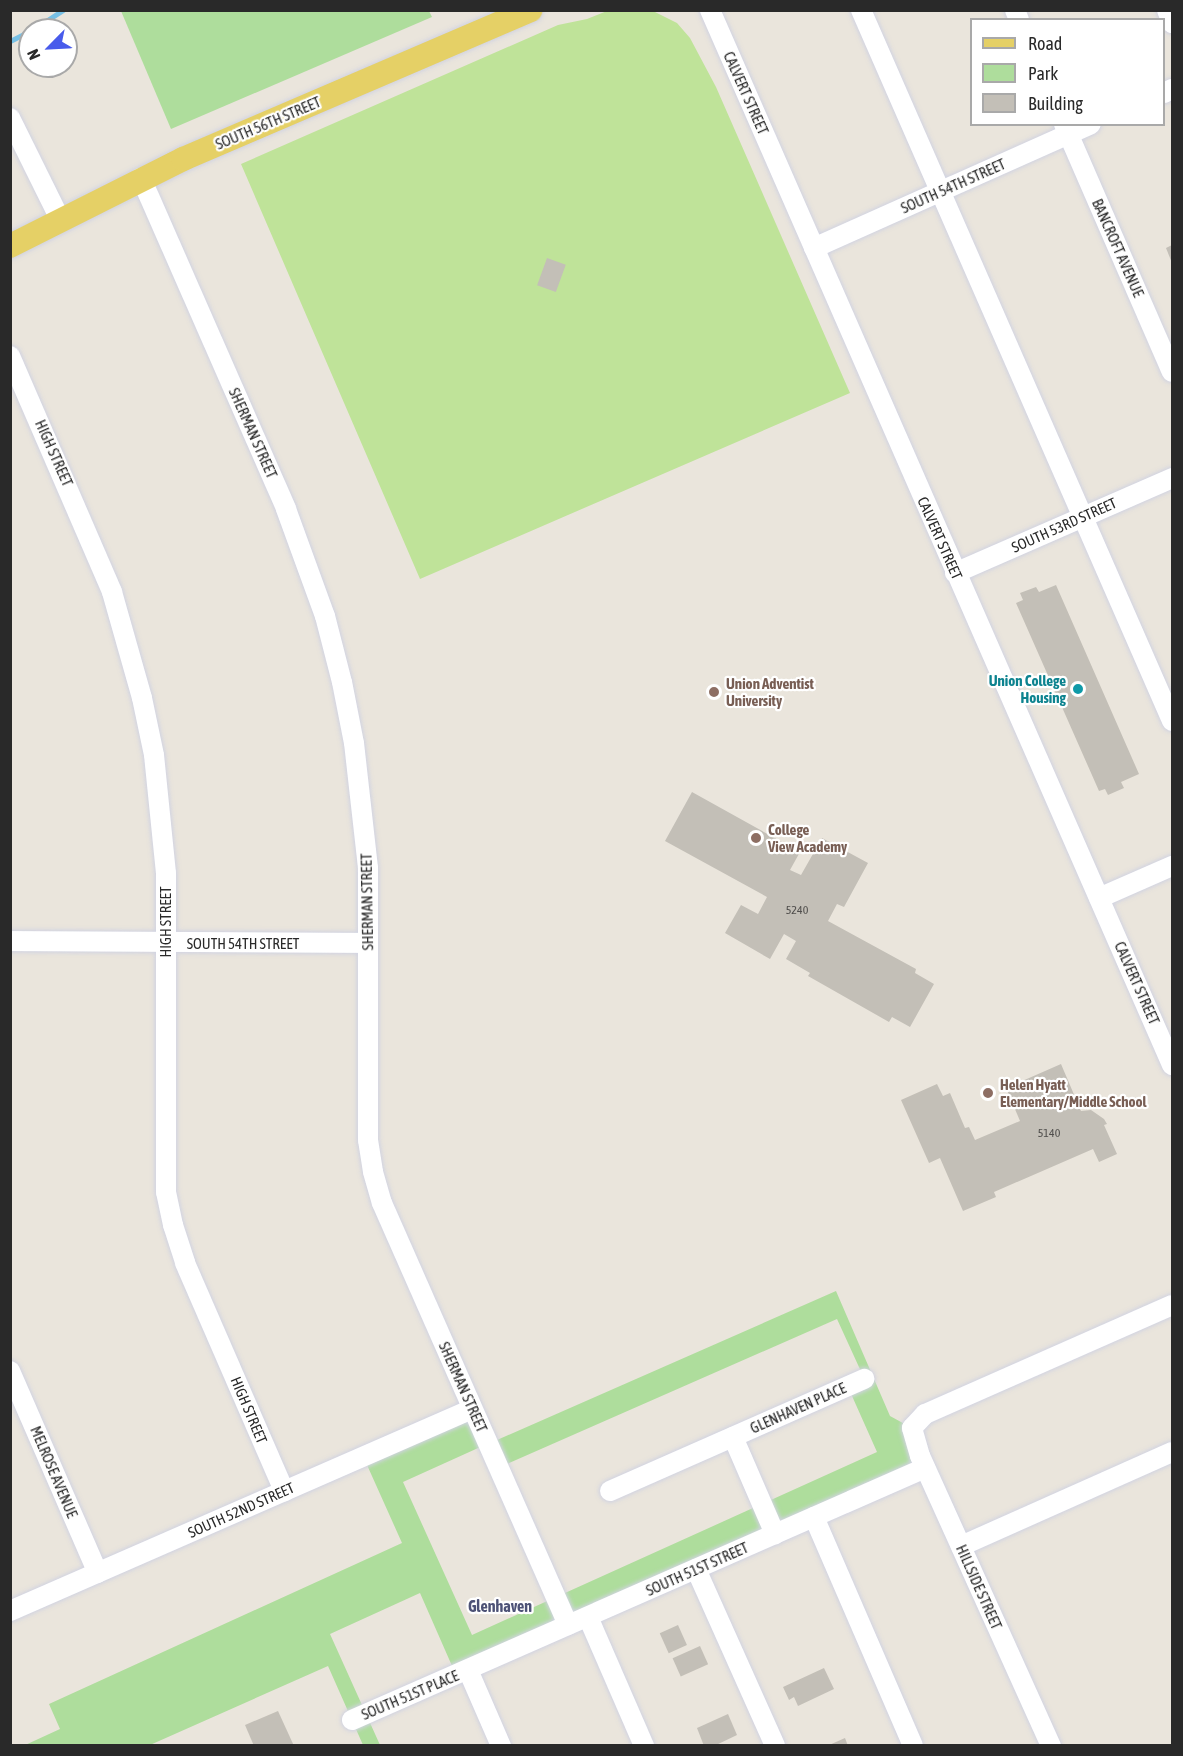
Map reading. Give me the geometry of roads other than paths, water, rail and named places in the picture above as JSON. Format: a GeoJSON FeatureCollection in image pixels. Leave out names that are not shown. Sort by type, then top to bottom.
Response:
{"type":"FeatureCollection","features":[{"type":"Feature","properties":{"kind":"main road","name":"SOUTH 56TH STREET"},"geometry":{"type":"LineString","coordinates":[[10,246],[141,178],[530,10]]}},
{"type":"Feature","properties":{"kind":"street","name":"CALVERT STREET"},"geometry":{"type":"LineString","coordinates":[[710,10],[955,573],[1173,1065]]}},
{"type":"Feature","properties":{"kind":"street"},"geometry":{"type":"LineString","coordinates":[[861,10],[1173,721]]}},
{"type":"Feature","properties":{"kind":"street"},"geometry":{"type":"LineString","coordinates":[[1167,10],[1173,22]]}},
{"type":"Feature","properties":{"kind":"street"},"geometry":{"type":"LineString","coordinates":[[10,118],[60,219]]}},
{"type":"Feature","properties":{"kind":"street","name":"SOUTH 54TH STREET"},"geometry":{"type":"LineString","coordinates":[[814,248],[940,192],[1067,129]]}},
{"type":"Feature","properties":{"kind":"street","name":"BANCROFT AVENUE"},"geometry":{"type":"LineString","coordinates":[[1067,129],[1173,372]]}},
{"type":"Feature","properties":{"kind":"street","name":"SHERMAN STREET"},"geometry":{"type":"LineString","coordinates":[[141,178],[286,508],[325,616],[342,682],[359,774],[368,868],[368,1140],[373,1172],[382,1203],[568,1625]]}},
{"type":"Feature","properties":{"kind":"street","name":"HIGH STREET"},"geometry":{"type":"LineString","coordinates":[[10,356],[88,531],[129,644],[154,755],[162,815],[166,873],[166,1192],[185,1263],[284,1491]]}},
{"type":"Feature","properties":{"kind":"street","name":"SOUTH 53RD STREET"},"geometry":{"type":"LineString","coordinates":[[955,573],[1173,478]]}},
{"type":"Feature","properties":{"kind":"street"},"geometry":{"type":"LineString","coordinates":[[1099,898],[1173,866]]}},
{"type":"Feature","properties":{"kind":"street","name":"SOUTH 54TH STREET"},"geometry":{"type":"LineString","coordinates":[[10,941],[166,944],[369,943]]}},
{"type":"Feature","properties":{"kind":"street","name":"HILLSIDE STREET"},"geometry":{"type":"LineString","coordinates":[[1051,1746],[925,1468],[915,1444],[912,1428],[925,1414],[1173,1305]]}},
{"type":"Feature","properties":{"kind":"street","name":"MELROSE AVENUE"},"geometry":{"type":"LineString","coordinates":[[10,1371],[98,1573]]}},
{"type":"Feature","properties":{"kind":"street","name":"GLENHAVEN PLACE"},"geometry":{"type":"LineString","coordinates":[[610,1491],[864,1379]]}},
{"type":"Feature","properties":{"kind":"street","name":"SOUTH 52ND STREET"},"geometry":{"type":"LineString","coordinates":[[10,1611],[472,1409]]}},
{"type":"Feature","properties":{"kind":"street","name":"GLENHAVEN PLACE"},"geometry":{"type":"LineString","coordinates":[[733,1437],[775,1534]]}},
{"type":"Feature","properties":{"kind":"street"},"geometry":{"type":"LineString","coordinates":[[961,1546],[1173,1452]]}},
{"type":"Feature","properties":{"kind":"street","name":"SOUTH 51ST STREET"},"geometry":{"type":"LineString","coordinates":[[468,1670],[925,1468]]}},
{"type":"Feature","properties":{"kind":"street"},"geometry":{"type":"LineString","coordinates":[[814,1517],[914,1746]]}},
{"type":"Feature","properties":{"kind":"street"},"geometry":{"type":"LineString","coordinates":[[696,1569],[774,1746]]}},
{"type":"Feature","properties":{"kind":"street"},"geometry":{"type":"LineString","coordinates":[[588,1617],[644,1746]]}},
{"type":"Feature","properties":{"kind":"street"},"geometry":{"type":"LineString","coordinates":[[468,1670],[501,1746]]}},
{"type":"Feature","properties":{"kind":"street","name":"SOUTH 51ST PLACE"},"geometry":{"type":"LineString","coordinates":[[352,1720],[468,1670]]}},
{"type":"Feature","properties":{"kind":"waterway"},"geometry":{"type":"LineString","coordinates":[[51,18],[63,10]]}},
{"type":"Feature","properties":{"kind":"waterway"},"geometry":{"type":"LineString","coordinates":[[10,41],[18,37]]}},
{"type":"Feature","properties":{"kind":"place","name":"Union College Housing"},"geometry":{"type":"Point","coordinates":[1078,689]}},
{"type":"Feature","properties":{"kind":"place","name":"Union Adventist University"},"geometry":{"type":"Point","coordinates":[714,692]}},
{"type":"Feature","properties":{"kind":"place","name":"College View Academy"},"geometry":{"type":"Point","coordinates":[756,838]}},
{"type":"Feature","properties":{"kind":"place","name":"Helen Hyatt Elementary/Middle School"},"geometry":{"type":"Point","coordinates":[988,1093]}},
{"type":"Feature","properties":{"kind":"district","name":"Glenhaven"},"geometry":{"type":"Point","coordinates":[500,1606]}}]}
